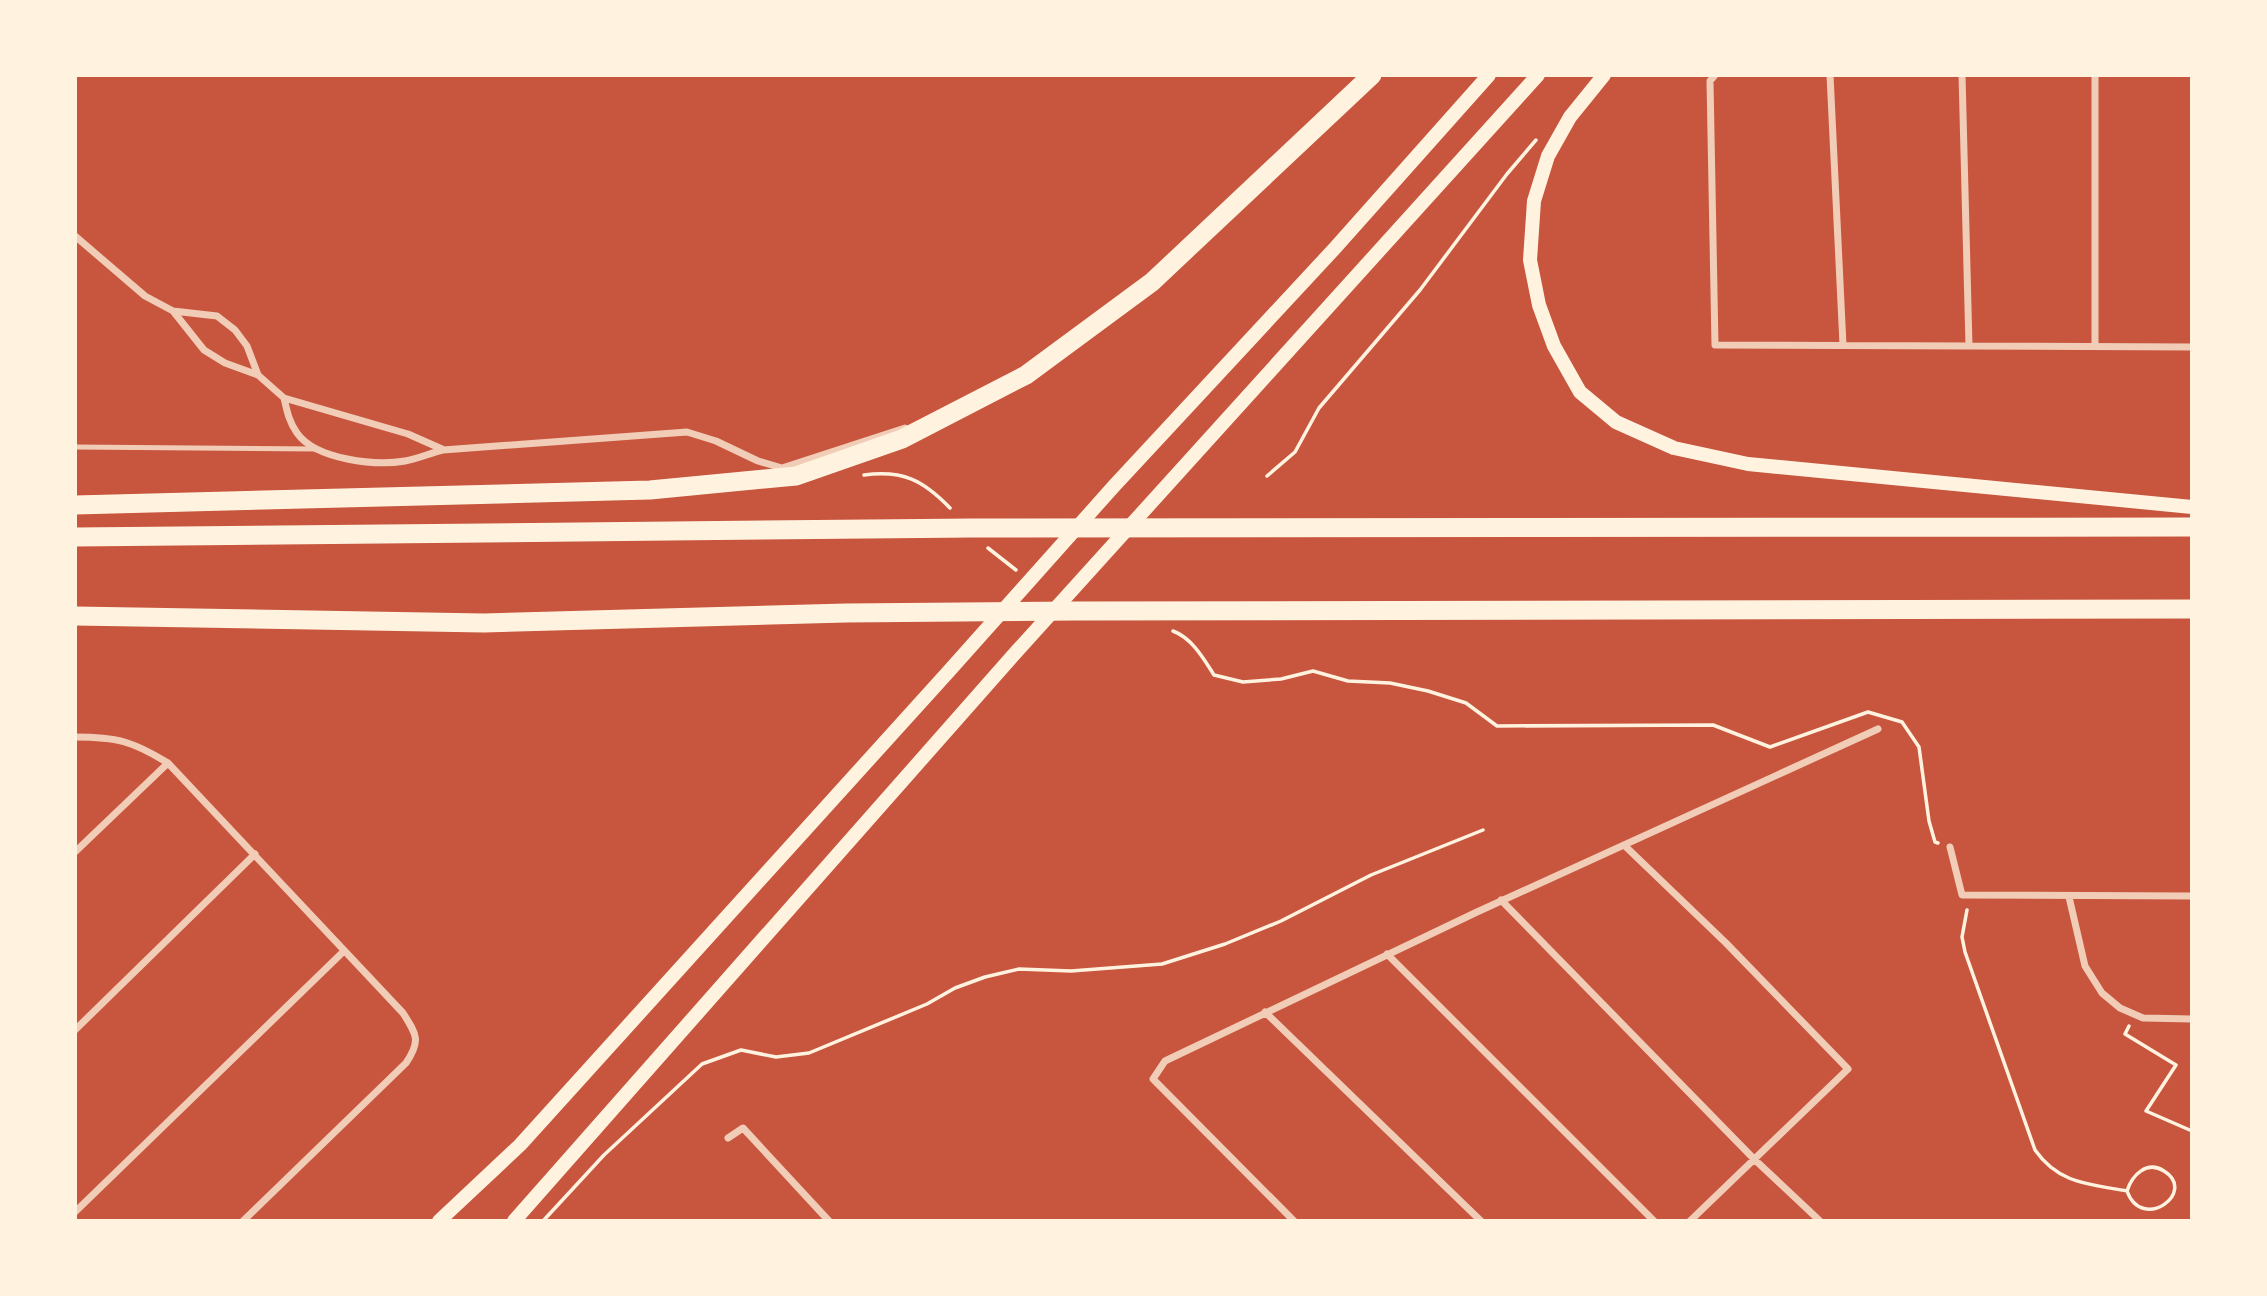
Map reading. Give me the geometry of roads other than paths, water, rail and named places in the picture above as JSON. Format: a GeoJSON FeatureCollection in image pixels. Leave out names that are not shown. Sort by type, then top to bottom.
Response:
{"type":"FeatureCollection","features":[{"type":"Feature","properties":{"kind":"highway"},"geometry":{"type":"LineString","coordinates":[[75,505],[650,490],[796,476],[902,439],[1026,375],[1152,282],[1371,75]]}},
{"type":"Feature","properties":{"kind":"highway"},"geometry":{"type":"LineString","coordinates":[[75,537],[959,528],[2192,527]]}},
{"type":"Feature","properties":{"kind":"highway"},"geometry":{"type":"LineString","coordinates":[[75,616],[484,623],[846,613],[1061,611],[2192,609]]}},
{"type":"Feature","properties":{"kind":"main road"},"geometry":{"type":"LineString","coordinates":[[439,1221],[520,1145],[1489,75]]}},
{"type":"Feature","properties":{"kind":"main road"},"geometry":{"type":"LineString","coordinates":[[514,1221],[1017,651],[1538,75]]}},
{"type":"Feature","properties":{"kind":"main road"},"geometry":{"type":"LineString","coordinates":[[1604,75],[1570,117],[1548,156],[1534,201],[1530,260],[1539,305],[1554,345],[1580,392],[1616,422],[1674,448],[1748,464],[2192,507]]}},
{"type":"Feature","properties":{"kind":"street"},"geometry":{"type":"LineString","coordinates":[[1166,256],[1371,75]]}},
{"type":"Feature","properties":{"kind":"street"},"geometry":{"type":"LineString","coordinates":[[1715,75],[1710,81],[1715,345],[2192,347]]}},
{"type":"Feature","properties":{"kind":"street"},"geometry":{"type":"LineString","coordinates":[[1830,75],[1843,345]]}},
{"type":"Feature","properties":{"kind":"street"},"geometry":{"type":"LineString","coordinates":[[1962,75],[1969,346]]}},
{"type":"Feature","properties":{"kind":"street"},"geometry":{"type":"LineString","coordinates":[[2095,75],[2095,346]]}},
{"type":"Feature","properties":{"kind":"street"},"geometry":{"type":"LineString","coordinates":[[75,236],[145,296],[173,311],[217,317],[234,330],[247,346],[258,375]]}},
{"type":"Feature","properties":{"kind":"street"},"geometry":{"type":"LineString","coordinates":[[284,398],[289,421],[299,437],[317,449],[362,462],[405,461],[443,450],[687,432],[782,468],[927,421],[1074,338],[1136,283]]}},
{"type":"Feature","properties":{"kind":"street"},"geometry":{"type":"LineString","coordinates":[[173,311],[204,350],[225,363],[258,375],[284,398],[408,434],[443,450]]}},
{"type":"Feature","properties":{"kind":"street"},"geometry":{"type":"LineString","coordinates":[[1294,1221],[1153,1079],[1165,1060],[1501,900],[1878,729]]}},
{"type":"Feature","properties":{"kind":"street"},"geometry":{"type":"LineString","coordinates":[[75,737],[123,739],[168,762],[403,1013],[415,1032],[417,1044],[406,1063],[243,1221]]}},
{"type":"Feature","properties":{"kind":"street"},"geometry":{"type":"LineString","coordinates":[[75,852],[168,762]]}},
{"type":"Feature","properties":{"kind":"street"},"geometry":{"type":"LineString","coordinates":[[1624,845],[1726,943],[1848,1069],[1690,1221]]}},
{"type":"Feature","properties":{"kind":"street"},"geometry":{"type":"LineString","coordinates":[[1950,847],[1962,895],[2192,897]]}},
{"type":"Feature","properties":{"kind":"street"},"geometry":{"type":"LineString","coordinates":[[75,1030],[255,854]]}},
{"type":"Feature","properties":{"kind":"street"},"geometry":{"type":"LineString","coordinates":[[2069,897],[2085,966],[2102,993],[2120,1008],[2143,1018],[2192,1019]]}},
{"type":"Feature","properties":{"kind":"street"},"geometry":{"type":"LineString","coordinates":[[1501,900],[1754,1159],[1820,1221]]}},
{"type":"Feature","properties":{"kind":"street"},"geometry":{"type":"LineString","coordinates":[[75,1212],[344,951]]}},
{"type":"Feature","properties":{"kind":"street"},"geometry":{"type":"LineString","coordinates":[[1387,954],[1654,1221]]}},
{"type":"Feature","properties":{"kind":"street"},"geometry":{"type":"LineString","coordinates":[[1265,1013],[1481,1221]]}},
{"type":"Feature","properties":{"kind":"street"},"geometry":{"type":"LineString","coordinates":[[728,1138],[743,1128],[829,1221]]}},
{"type":"Feature","properties":{"kind":"lane"},"geometry":{"type":"LineString","coordinates":[[75,447],[317,449]]}}]}
